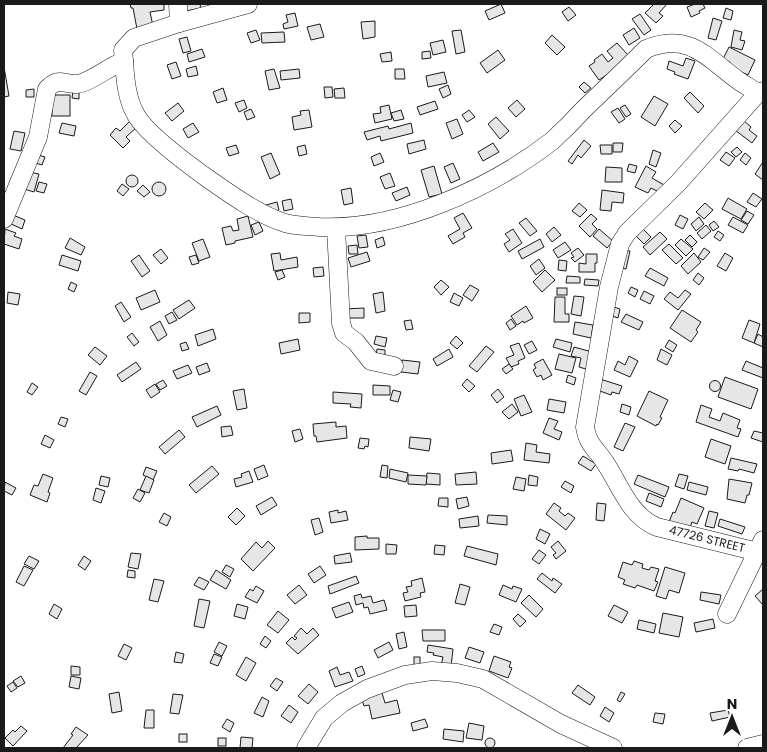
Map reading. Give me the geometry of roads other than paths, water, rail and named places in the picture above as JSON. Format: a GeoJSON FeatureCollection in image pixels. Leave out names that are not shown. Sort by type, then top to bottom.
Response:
{"type":"FeatureCollection","features":[{"type":"Feature","properties":{"kind":"street"},"geometry":{"type":"LineString","coordinates":[[178,4],[179,23]]}},
{"type":"Feature","properties":{"kind":"street"},"geometry":{"type":"LineString","coordinates":[[4,219],[38,138],[47,89],[52,83],[60,81],[77,84],[84,82],[115,65],[123,50],[134,38],[179,23],[248,4]]}},
{"type":"Feature","properties":{"kind":"street"},"geometry":{"type":"LineString","coordinates":[[115,65],[135,114],[146,128],[197,171],[244,204],[285,223],[336,228],[362,226],[393,219],[490,182],[553,140],[646,49],[657,44],[679,43],[690,45],[708,55],[740,82],[761,92]]}},
{"type":"Feature","properties":{"kind":"street","name":"47726 STREET"},"geometry":{"type":"LineString","coordinates":[[727,614],[761,546],[657,527],[646,523],[631,506],[606,462],[589,443],[585,427],[609,287],[617,253],[627,233],[679,182],[761,92]]}},
{"type":"Feature","properties":{"kind":"street"},"geometry":{"type":"LineString","coordinates":[[336,228],[341,323],[344,333],[356,342],[371,361],[394,366]]}},
{"type":"Feature","properties":{"kind":"street"},"geometry":{"type":"LineString","coordinates":[[306,748],[324,718],[342,703],[366,689],[404,674],[432,671],[457,673],[484,679],[561,724],[613,748]]}},
{"type":"Feature","properties":{"kind":"street"},"geometry":{"type":"LineString","coordinates":[[747,748],[763,744]]}}]}
